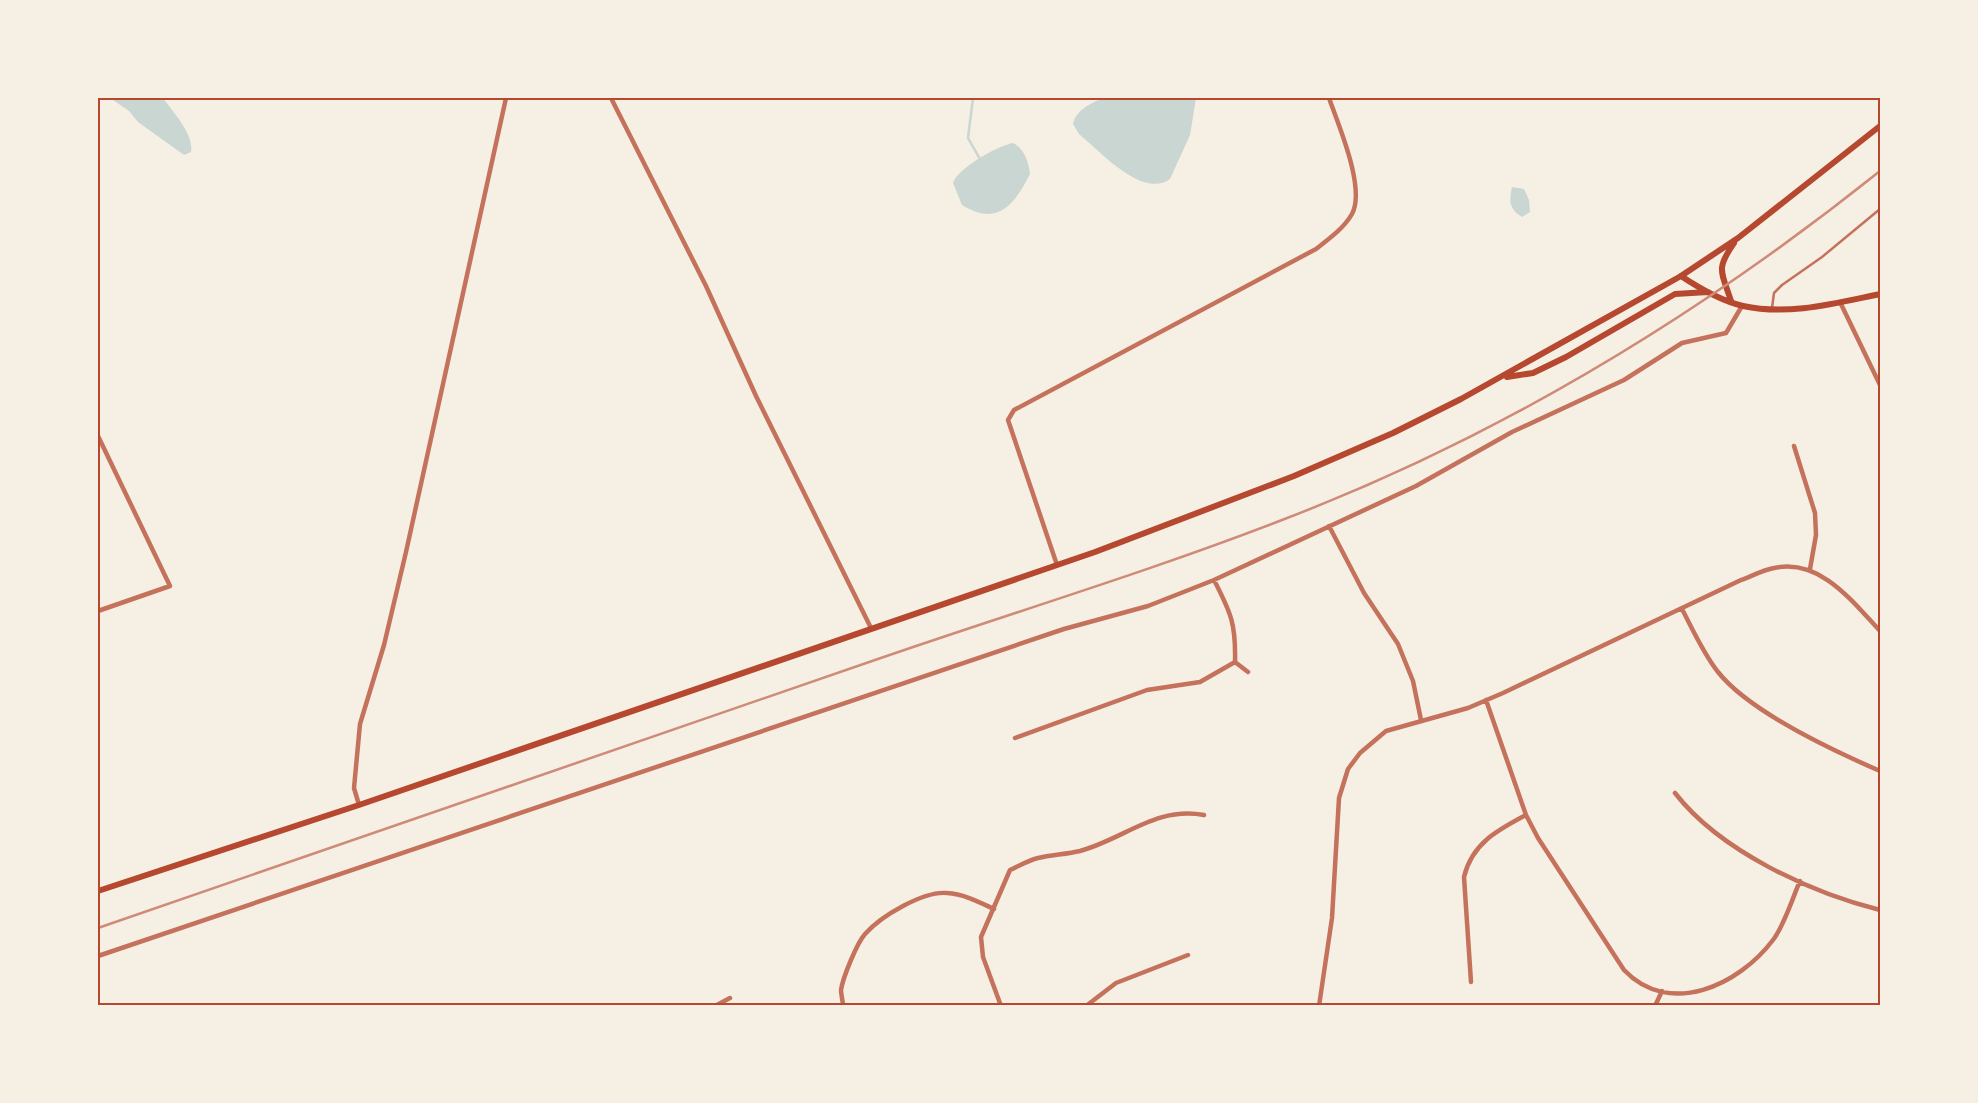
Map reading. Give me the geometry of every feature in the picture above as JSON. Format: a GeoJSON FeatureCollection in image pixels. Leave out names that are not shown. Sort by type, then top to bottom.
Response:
{"type":"FeatureCollection","features":[{"type":"Feature","properties":{"kind":"main road"},"geometry":{"type":"LineString","coordinates":[[98,891],[358,805],[1057,564],[1201,513],[1278,483],[1392,433],[1500,378],[1681,276],[1738,238],[1880,126]]}},
{"type":"Feature","properties":{"kind":"main road"},"geometry":{"type":"LineString","coordinates":[[1731,301],[1722,272],[1722,265],[1723,259],[1738,238]]}},
{"type":"Feature","properties":{"kind":"main road"},"geometry":{"type":"LineString","coordinates":[[1681,276],[1708,292],[1742,306],[1772,309],[1803,308],[1880,294]]}},
{"type":"Feature","properties":{"kind":"main road"},"geometry":{"type":"LineString","coordinates":[[1500,378],[1533,373],[1550,365],[1590,345],[1675,294],[1708,292]]}},
{"type":"Feature","properties":{"kind":"street"},"geometry":{"type":"LineString","coordinates":[[358,805],[354,788],[360,724],[384,645],[406,552],[506,98]]}},
{"type":"Feature","properties":{"kind":"street"},"geometry":{"type":"LineString","coordinates":[[611,98],[706,286],[756,396],[871,628]]}},
{"type":"Feature","properties":{"kind":"street"},"geometry":{"type":"LineString","coordinates":[[1057,564],[1008,420],[1014,410],[1316,249],[1334,236],[1353,213],[1356,192],[1346,144],[1329,98]]}},
{"type":"Feature","properties":{"kind":"street"},"geometry":{"type":"LineString","coordinates":[[1840,302],[1880,384]]}},
{"type":"Feature","properties":{"kind":"street"},"geometry":{"type":"LineString","coordinates":[[98,956],[1064,629],[1148,606],[1214,580],[1364,508],[1416,486],[1512,432],[1624,380],[1682,343],[1726,333],[1742,306]]}},
{"type":"Feature","properties":{"kind":"street"},"geometry":{"type":"LineString","coordinates":[[98,436],[170,586],[98,611]]}},
{"type":"Feature","properties":{"kind":"street"},"geometry":{"type":"LineString","coordinates":[[1794,446],[1815,513],[1816,535],[1810,569]]}},
{"type":"Feature","properties":{"kind":"street"},"geometry":{"type":"LineString","coordinates":[[1329,526],[1364,593],[1398,644],[1413,681],[1421,720]]}},
{"type":"Feature","properties":{"kind":"street"},"geometry":{"type":"LineString","coordinates":[[1319,1006],[1332,918],[1339,798],[1348,769],[1360,753],[1386,731],[1468,708],[1559,669],[1741,580],[1773,568],[1793,566],[1810,569],[1845,592],[1880,631]]}},
{"type":"Feature","properties":{"kind":"street"},"geometry":{"type":"LineString","coordinates":[[1214,580],[1225,602],[1236,633],[1235,662]]}},
{"type":"Feature","properties":{"kind":"street"},"geometry":{"type":"LineString","coordinates":[[1682,609],[1707,657],[1718,672],[1740,695],[1814,739],[1880,771]]}},
{"type":"Feature","properties":{"kind":"street"},"geometry":{"type":"LineString","coordinates":[[1235,662],[1248,672]]}},
{"type":"Feature","properties":{"kind":"street"},"geometry":{"type":"LineString","coordinates":[[1015,738],[1147,690],[1200,682],[1235,662]]}},
{"type":"Feature","properties":{"kind":"street"},"geometry":{"type":"LineString","coordinates":[[1486,700],[1526,815],[1538,838],[1624,970],[1633,979],[1662,991],[1680,994],[1705,989],[1729,980],[1750,965],[1774,939],[1800,881]]}},
{"type":"Feature","properties":{"kind":"street"},"geometry":{"type":"LineString","coordinates":[[1675,793],[1697,818],[1749,856],[1834,896],[1880,910]]}},
{"type":"Feature","properties":{"kind":"street"},"geometry":{"type":"LineString","coordinates":[[1001,1006],[983,958],[981,937],[1010,870],[1036,859],[1081,850],[1149,821],[1175,813],[1186,812],[1204,815]]}},
{"type":"Feature","properties":{"kind":"street"},"geometry":{"type":"LineString","coordinates":[[1471,982],[1464,877],[1467,864],[1481,842],[1526,815]]}},
{"type":"Feature","properties":{"kind":"street"},"geometry":{"type":"LineString","coordinates":[[844,1006],[841,992],[846,973],[864,935],[882,919],[915,900],[945,892],[964,895],[994,909]]}},
{"type":"Feature","properties":{"kind":"street"},"geometry":{"type":"LineString","coordinates":[[1086,1006],[1116,983],[1188,955]]}},
{"type":"Feature","properties":{"kind":"street"},"geometry":{"type":"LineString","coordinates":[[1655,1006],[1662,991]]}},
{"type":"Feature","properties":{"kind":"street"},"geometry":{"type":"LineString","coordinates":[[715,1006],[730,998]]}},
{"type":"Feature","properties":{"kind":"lane"},"geometry":{"type":"LineString","coordinates":[[1772,309],[1774,294],[1782,285],[1822,257],[1880,209]]}},
{"type":"Feature","properties":{"kind":"shaded area"},"geometry":{"type":"Polygon","coordinates":[[[110,98],[163,98],[186,131],[191,145],[191,152],[184,155],[138,122],[129,111],[110,98]]]}},
{"type":"Feature","properties":{"kind":"shaded area"},"geometry":{"type":"Polygon","coordinates":[[[1103,98],[1196,98],[1190,135],[1170,179],[1159,184],[1147,183],[1134,178],[1110,161],[1079,134],[1073,124],[1078,114],[1093,102],[1103,98]]]}},
{"type":"Feature","properties":{"kind":"shaded area"},"geometry":{"type":"Polygon","coordinates":[[[1013,143],[1020,148],[1025,156],[1030,174],[1018,195],[1004,209],[995,213],[986,214],[962,205],[953,183],[956,177],[979,158],[1013,143]]]}},
{"type":"Feature","properties":{"kind":"shaded area"},"geometry":{"type":"Polygon","coordinates":[[[1512,187],[1524,189],[1529,200],[1530,212],[1522,217],[1512,208],[1510,196],[1512,187]]]}},
{"type":"Feature","properties":{"kind":"waterway"},"geometry":{"type":"LineString","coordinates":[[973,98],[968,138],[980,159]]}},
{"type":"Feature","properties":{"kind":"railway"},"geometry":{"type":"LineString","coordinates":[[98,928],[875,660],[1181,557],[1282,520],[1363,487],[1442,451],[1519,411],[1669,323],[1741,275],[1812,224],[1880,171]]}}]}
